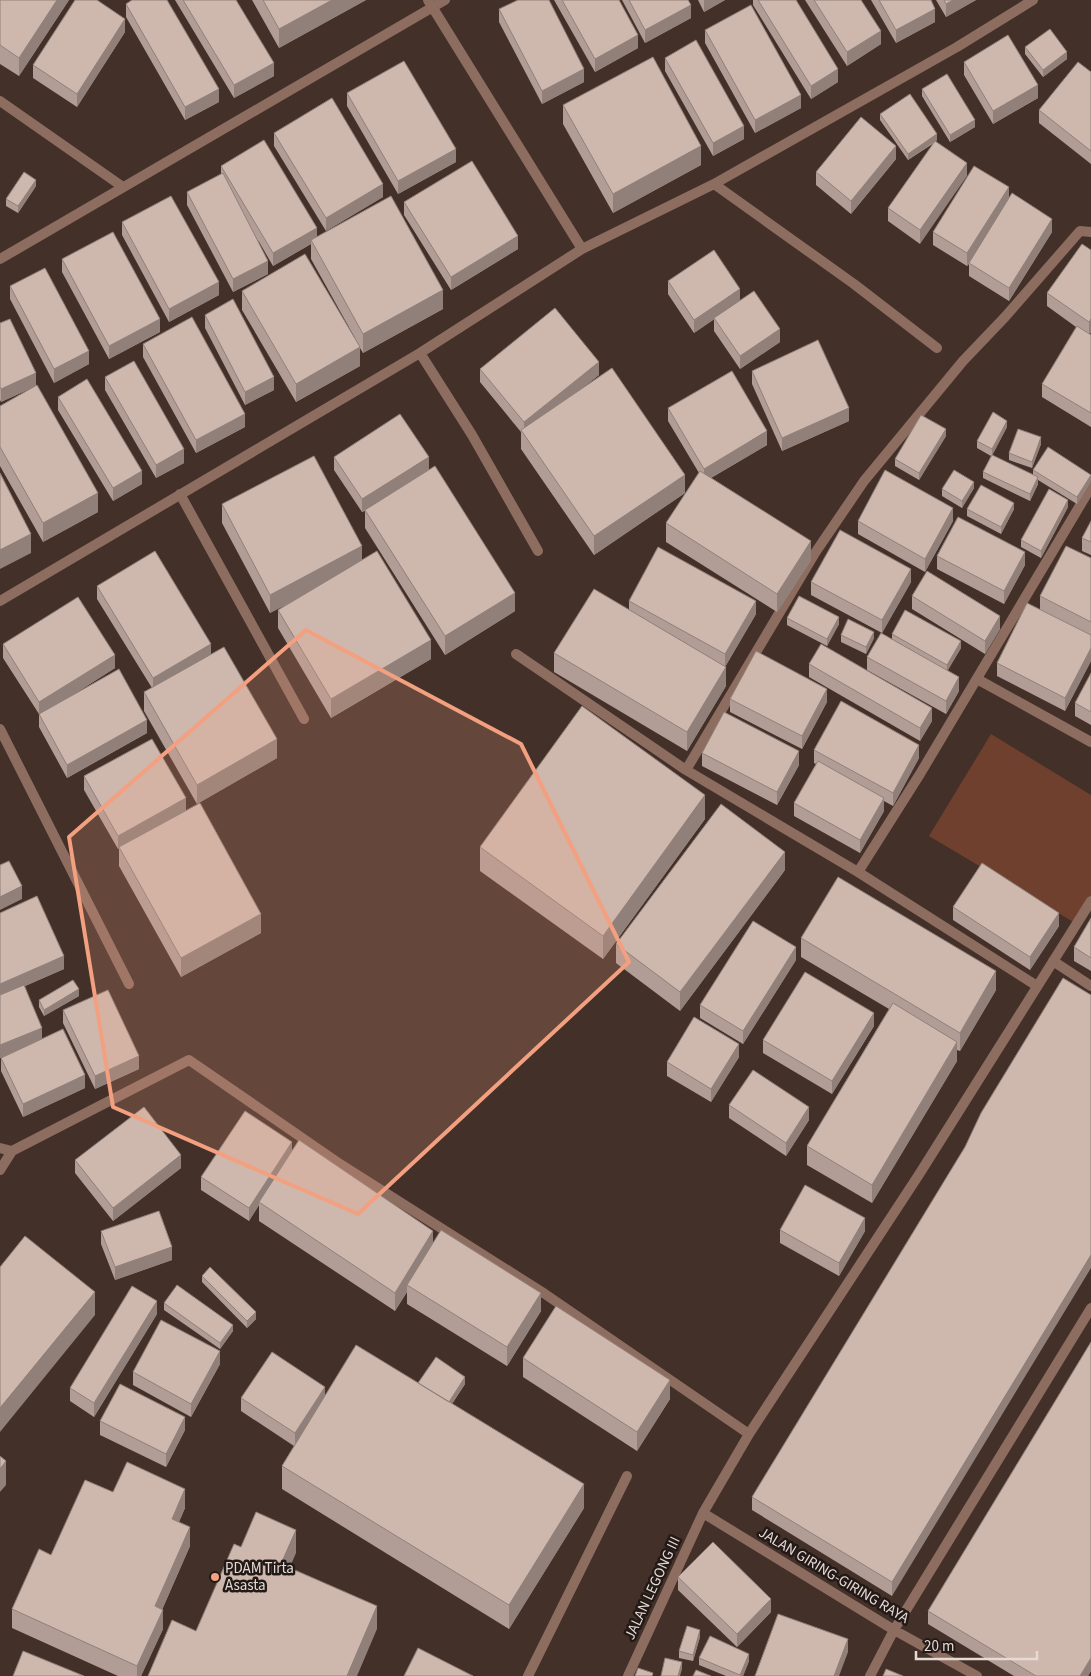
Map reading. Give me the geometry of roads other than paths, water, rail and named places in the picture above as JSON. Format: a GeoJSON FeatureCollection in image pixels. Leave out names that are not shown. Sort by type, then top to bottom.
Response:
{"type":"FeatureCollection","features":[{"type":"Feature","properties":{"kind":"street"},"geometry":{"type":"LineString","coordinates":[[0,259],[123,188],[431,4],[445,0]]}},
{"type":"Feature","properties":{"kind":"street"},"geometry":{"type":"LineString","coordinates":[[0,602],[420,353],[582,249],[714,184],[957,46],[1033,0]]}},
{"type":"Feature","properties":{"kind":"street"},"geometry":{"type":"LineString","coordinates":[[431,4],[582,249]]}},
{"type":"Feature","properties":{"kind":"street"},"geometry":{"type":"LineString","coordinates":[[0,101],[123,188]]}},
{"type":"Feature","properties":{"kind":"street"},"geometry":{"type":"LineString","coordinates":[[714,184],[854,284],[937,348]]}},
{"type":"Feature","properties":{"kind":"street"},"geometry":{"type":"LineString","coordinates":[[686,770],[815,553],[864,481],[963,361],[1086,232]]}},
{"type":"Feature","properties":{"kind":"street"},"geometry":{"type":"LineString","coordinates":[[420,353],[472,435],[538,551]]}},
{"type":"Feature","properties":{"kind":"street"},"geometry":{"type":"LineString","coordinates":[[858,872],[1091,487]]}},
{"type":"Feature","properties":{"kind":"street"},"geometry":{"type":"LineString","coordinates":[[180,494],[304,720]]}},
{"type":"Feature","properties":{"kind":"street"},"geometry":{"type":"LineString","coordinates":[[516,654],[686,770],[858,872],[1037,986]]}},
{"type":"Feature","properties":{"kind":"street"},"geometry":{"type":"LineString","coordinates":[[976,678],[1091,742]]}},
{"type":"Feature","properties":{"kind":"street"},"geometry":{"type":"LineString","coordinates":[[0,729],[129,984]]}},
{"type":"Feature","properties":{"kind":"street","name":"JALAN LEGONG III"},"geometry":{"type":"LineString","coordinates":[[628,1676],[703,1513],[749,1434],[914,1181],[1091,901]]}},
{"type":"Feature","properties":{"kind":"street"},"geometry":{"type":"LineString","coordinates":[[1053,962],[1091,986]]}},
{"type":"Feature","properties":{"kind":"street"},"geometry":{"type":"LineString","coordinates":[[0,1170],[12,1151],[189,1060],[340,1164],[546,1294],[749,1434]]}},
{"type":"Feature","properties":{"kind":"street"},"geometry":{"type":"LineString","coordinates":[[0,1148],[12,1151]]}},
{"type":"Feature","properties":{"kind":"street"},"geometry":{"type":"LineString","coordinates":[[870,1676],[894,1630],[1091,1308]]}},
{"type":"Feature","properties":{"kind":"street"},"geometry":{"type":"LineString","coordinates":[[528,1676],[627,1476]]}},
{"type":"Feature","properties":{"kind":"street","name":"JALAN GIRING-GIRING RAYA"},"geometry":{"type":"LineString","coordinates":[[703,1513],[894,1630],[977,1676]]}},
{"type":"Feature","properties":{"kind":"place","name":"PDAM Tirta Asasta"},"geometry":{"type":"Point","coordinates":[215,1577]}}]}
